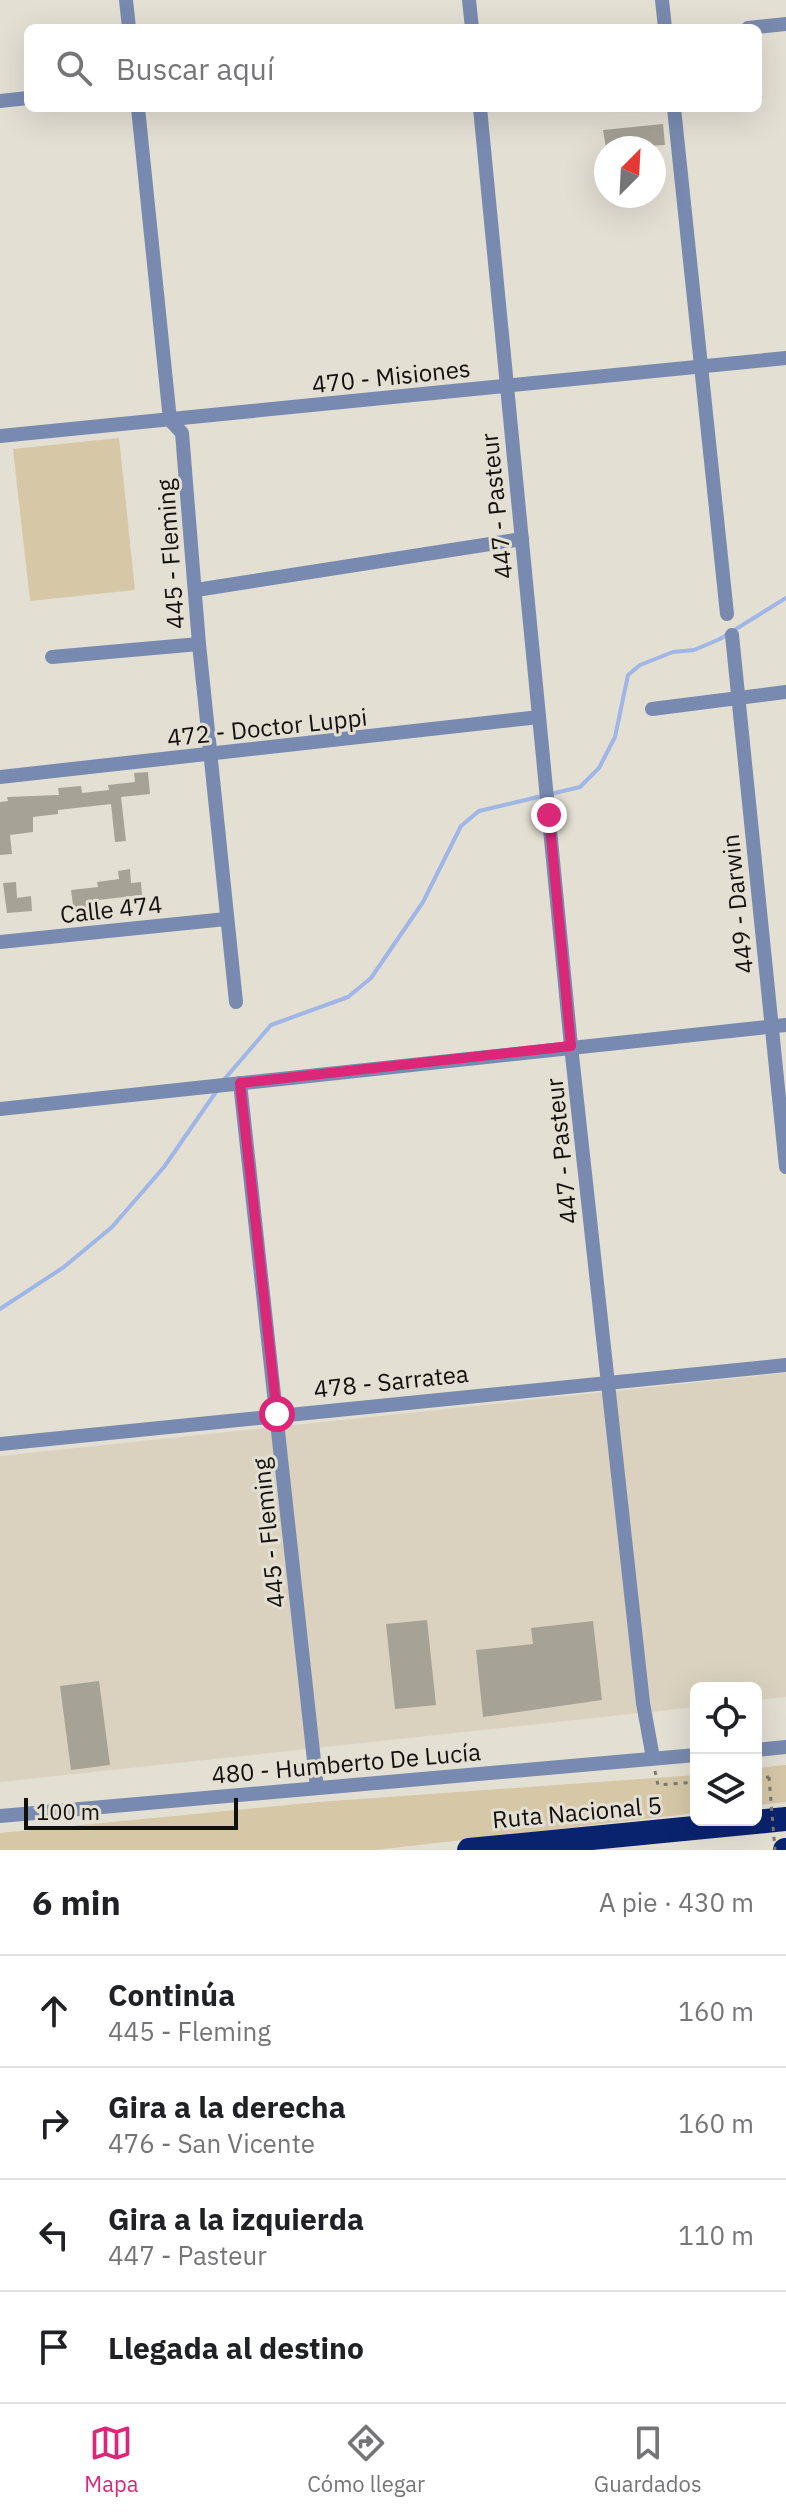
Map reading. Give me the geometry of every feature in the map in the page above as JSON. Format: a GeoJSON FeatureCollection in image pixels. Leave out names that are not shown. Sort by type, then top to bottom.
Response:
{"type":"FeatureCollection","features":[{"type":"Feature","properties":{"kind":"highway","name":"Ruta Nacional 5"},"geometry":{"type":"LineString","coordinates":[[469,1850],[786,1819]]}},
{"type":"Feature","properties":{"kind":"street"},"geometry":{"type":"LineString","coordinates":[[126,0],[129,24]]}},
{"type":"Feature","properties":{"kind":"street"},"geometry":{"type":"LineString","coordinates":[[469,0],[472,24]]}},
{"type":"Feature","properties":{"kind":"street"},"geometry":{"type":"LineString","coordinates":[[662,0],[665,24]]}},
{"type":"Feature","properties":{"kind":"street"},"geometry":{"type":"LineString","coordinates":[[762,27],[786,24]]}},
{"type":"Feature","properties":{"kind":"street"},"geometry":{"type":"LineString","coordinates":[[0,101],[24,98]]}},
{"type":"Feature","properties":{"kind":"street","name":"445 - Fleming"},"geometry":{"type":"LineString","coordinates":[[138,112],[170,420],[182,433],[209,756],[236,1002]]}},
{"type":"Feature","properties":{"kind":"street","name":"447 - Pasteur"},"geometry":{"type":"LineString","coordinates":[[480,112],[571,1046],[643,1703],[653,1758]]}},
{"type":"Feature","properties":{"kind":"street"},"geometry":{"type":"LineString","coordinates":[[674,112],[727,614]]}},
{"type":"Feature","properties":{"kind":"street","name":"470 - Misiones"},"geometry":{"type":"LineString","coordinates":[[0,436],[786,358]]}},
{"type":"Feature","properties":{"kind":"street"},"geometry":{"type":"LineString","coordinates":[[196,590],[522,539]]}},
{"type":"Feature","properties":{"kind":"street","name":"449 - Darwin"},"geometry":{"type":"LineString","coordinates":[[732,635],[736,698],[779,1026],[786,1167]]}},
{"type":"Feature","properties":{"kind":"street"},"geometry":{"type":"LineString","coordinates":[[52,657],[199,644]]}},
{"type":"Feature","properties":{"kind":"street"},"geometry":{"type":"LineString","coordinates":[[652,709],[786,692]]}},
{"type":"Feature","properties":{"kind":"street","name":"472 - Doctor Luppi"},"geometry":{"type":"LineString","coordinates":[[0,777],[539,717]]}},
{"type":"Feature","properties":{"kind":"street","name":"Calle 474"},"geometry":{"type":"LineString","coordinates":[[0,942],[226,919]]}},
{"type":"Feature","properties":{"kind":"street"},"geometry":{"type":"LineString","coordinates":[[0,1109],[779,1026]]}},
{"type":"Feature","properties":{"kind":"street","name":"445 - Fleming"},"geometry":{"type":"LineString","coordinates":[[237,1083],[277,1414],[317,1788]]}},
{"type":"Feature","properties":{"kind":"street","name":"478 - Sarratea"},"geometry":{"type":"LineString","coordinates":[[0,1444],[786,1365]]}},
{"type":"Feature","properties":{"kind":"street"},"geometry":{"type":"LineString","coordinates":[[762,1749],[786,1747]]}},
{"type":"Feature","properties":{"kind":"street","name":"480 - Humberto De Lucía"},"geometry":{"type":"LineString","coordinates":[[0,1816],[690,1755]]}},
{"type":"Feature","properties":{"kind":"path"},"geometry":{"type":"LineString","coordinates":[[653,1758],[658,1785],[690,1782]]}},
{"type":"Feature","properties":{"kind":"path"},"geometry":{"type":"LineString","coordinates":[[762,1778],[769,1777],[775,1850]]}},
{"type":"Feature","properties":{"kind":"shaded area"},"geometry":{"type":"Polygon","coordinates":[[[119,438],[135,590],[30,601],[13,449],[119,438]]]}},
{"type":"Feature","properties":{"kind":"shaded area"},"geometry":{"type":"Polygon","coordinates":[[[786,1373],[786,1697],[762,1699],[762,1682],[690,1682],[690,1708],[0,1782],[0,1456],[786,1373]]]}},
{"type":"Feature","properties":{"kind":"shaded area"},"geometry":{"type":"Polygon","coordinates":[[[786,1765],[786,1802],[762,1804],[762,1767],[786,1765]]]}},
{"type":"Feature","properties":{"kind":"shaded area"},"geometry":{"type":"Polygon","coordinates":[[[690,1775],[690,1814],[376,1850],[0,1850],[0,1833],[319,1802],[690,1775]]]}},
{"type":"Feature","properties":{"kind":"building"},"geometry":{"type":"Polygon","coordinates":[[[663,124],[664,136],[604,136],[603,130],[663,124]]]}},
{"type":"Feature","properties":{"kind":"building"},"geometry":{"type":"Polygon","coordinates":[[[148,772],[150,794],[121,797],[126,841],[115,842],[111,804],[58,810],[58,814],[33,817],[33,832],[10,835],[12,854],[0,855],[0,802],[8,801],[7,797],[59,795],[58,788],[81,786],[82,793],[109,790],[108,785],[135,782],[134,773],[148,772]]]}},
{"type":"Feature","properties":{"kind":"building"},"geometry":{"type":"Polygon","coordinates":[[[130,869],[131,883],[141,882],[142,895],[89,901],[90,910],[74,912],[71,890],[98,887],[97,882],[119,879],[118,871],[130,869]]]}},
{"type":"Feature","properties":{"kind":"building"},"geometry":{"type":"Polygon","coordinates":[[[16,882],[17,898],[31,896],[32,911],[7,913],[3,883],[16,882]]]}},
{"type":"Feature","properties":{"kind":"building"},"geometry":{"type":"Polygon","coordinates":[[[427,1620],[436,1705],[395,1709],[386,1624],[427,1620]]]}},
{"type":"Feature","properties":{"kind":"building"},"geometry":{"type":"Polygon","coordinates":[[[593,1621],[602,1700],[483,1717],[476,1650],[533,1644],[531,1628],[593,1621]]]}},
{"type":"Feature","properties":{"kind":"building"},"geometry":{"type":"Polygon","coordinates":[[[99,1681],[110,1765],[71,1770],[60,1686],[99,1681]]]}},
{"type":"Feature","properties":{"kind":"waterway"},"geometry":{"type":"LineString","coordinates":[[222,1082],[271,1025],[348,997],[371,978],[423,902],[461,826],[479,811],[580,787],[599,768],[615,737],[628,675],[640,665],[673,652],[694,650],[720,639],[786,598]]}},
{"type":"Feature","properties":{"kind":"waterway"},"geometry":{"type":"LineString","coordinates":[[0,1309],[64,1267],[112,1227],[164,1167],[218,1089]]}},
{"type":"Feature","properties":{"kind":"route"},"geometry":{"type":"LineString","coordinates":[[277,1414],[240,1083],[571,1046],[549,815]]}}]}
